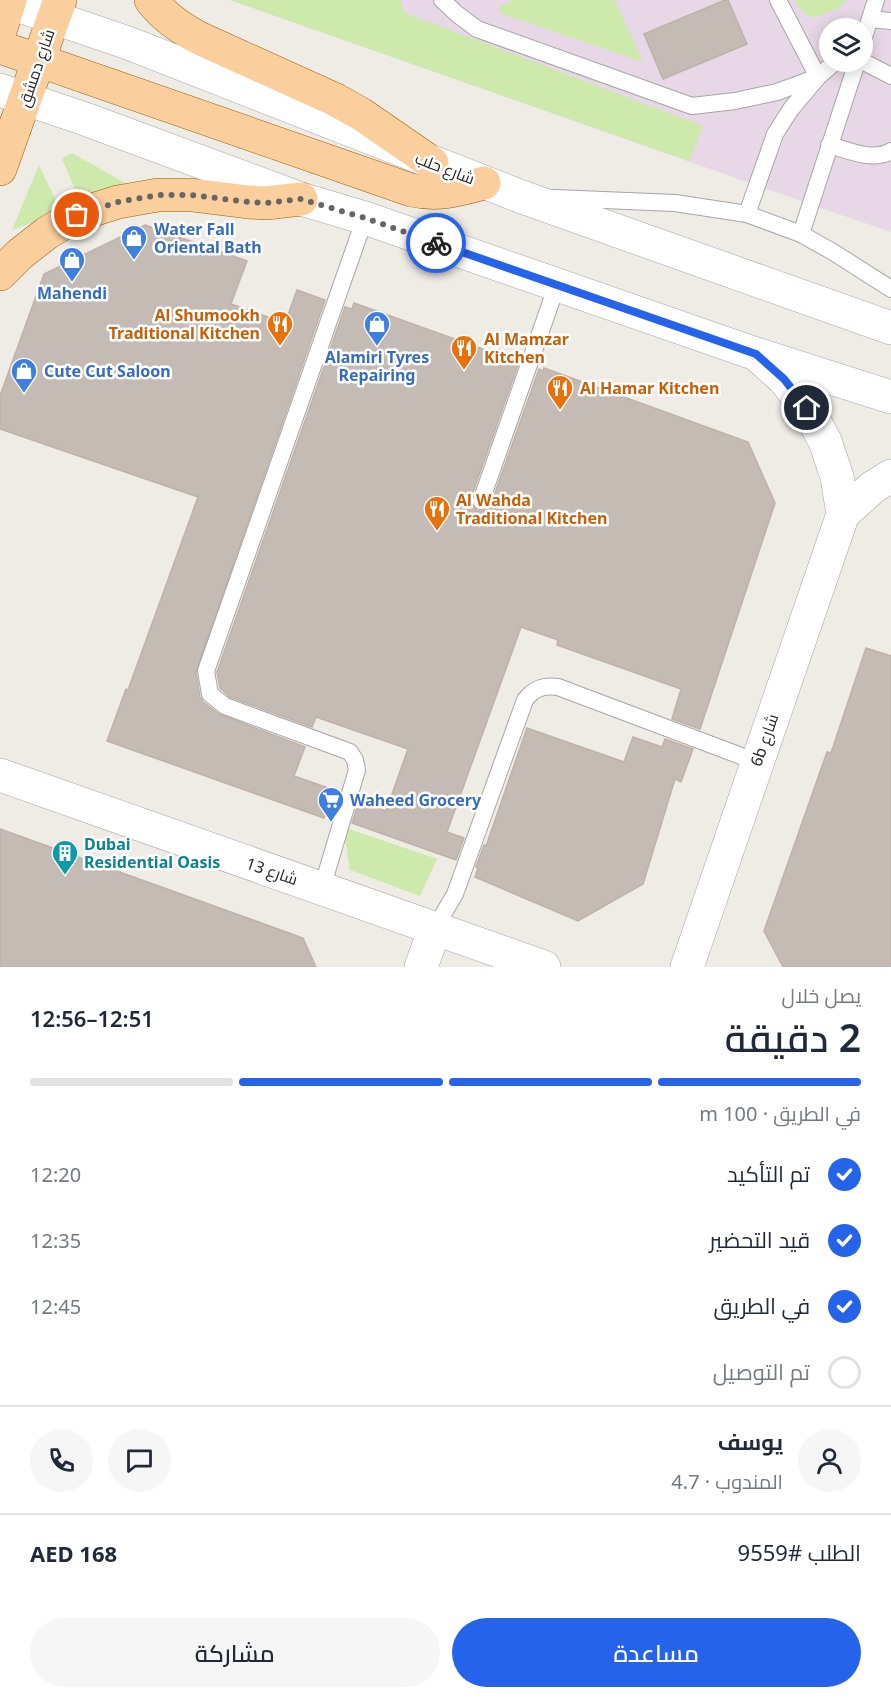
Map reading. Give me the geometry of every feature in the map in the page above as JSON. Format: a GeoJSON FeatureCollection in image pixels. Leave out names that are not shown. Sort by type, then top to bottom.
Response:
{"type":"FeatureCollection","features":[{"type":"Feature","properties":{"kind":"main road"},"geometry":{"type":"LineString","coordinates":[[151,0],[180,28],[336,100],[361,114],[432,163]]}},
{"type":"Feature","properties":{"kind":"main road","name":"شارع دمشق"},"geometry":{"type":"LineString","coordinates":[[0,169],[12,94],[38,61],[57,9]]}},
{"type":"Feature","properties":{"kind":"main road"},"geometry":{"type":"LineString","coordinates":[[0,47],[411,190],[425,193],[448,193],[484,183]]}},
{"type":"Feature","properties":{"kind":"main road"},"geometry":{"type":"LineString","coordinates":[[0,274],[20,254],[47,233],[77,215],[118,202],[158,195],[192,195],[230,201],[257,202],[301,199]]}},
{"type":"Feature","properties":{"kind":"street","name":"شارع حلب"},"geometry":{"type":"LineString","coordinates":[[6,8],[57,9],[128,43],[484,183],[891,328]]}},
{"type":"Feature","properties":{"kind":"street"},"geometry":{"type":"LineString","coordinates":[[12,94],[301,199],[365,218],[756,354],[891,397]]}},
{"type":"Feature","properties":{"kind":"street","name":"6b شارع"},"geometry":{"type":"LineString","coordinates":[[687,967],[843,514],[837,477],[825,441],[807,408],[784,379],[756,354]]}},
{"type":"Feature","properties":{"kind":"street","name":"6b شارع"},"geometry":{"type":"LineString","coordinates":[[843,514],[873,487],[891,476]]}},
{"type":"Feature","properties":{"kind":"street","name":"شارع 13"},"geometry":{"type":"LineString","coordinates":[[0,775],[544,967]]}},
{"type":"Feature","properties":{"kind":"street"},"geometry":{"type":"LineString","coordinates":[[421,967],[435,928]]}},
{"type":"Feature","properties":{"kind":"lane"},"geometry":{"type":"LineString","coordinates":[[442,0],[477,29],[692,106],[735,101],[777,92],[818,77]]}},
{"type":"Feature","properties":{"kind":"lane"},"geometry":{"type":"LineString","coordinates":[[778,0],[818,77]]}},
{"type":"Feature","properties":{"kind":"lane"},"geometry":{"type":"LineString","coordinates":[[870,18],[876,0]]}},
{"type":"Feature","properties":{"kind":"lane"},"geometry":{"type":"LineString","coordinates":[[873,29],[891,21]]}},
{"type":"Feature","properties":{"kind":"lane"},"geometry":{"type":"LineString","coordinates":[[873,67],[891,76]]}},
{"type":"Feature","properties":{"kind":"lane"},"geometry":{"type":"LineString","coordinates":[[747,214],[775,134],[791,109],[824,72]]}},
{"type":"Feature","properties":{"kind":"lane"},"geometry":{"type":"LineString","coordinates":[[801,234],[854,72]]}},
{"type":"Feature","properties":{"kind":"lane"},"geometry":{"type":"LineString","coordinates":[[829,145],[873,156],[891,151]]}},
{"type":"Feature","properties":{"kind":"lane"},"geometry":{"type":"LineString","coordinates":[[522,197],[675,203],[747,214],[801,234],[891,289]]}},
{"type":"Feature","properties":{"kind":"lane"},"geometry":{"type":"LineString","coordinates":[[321,888],[357,770],[356,760],[350,752],[225,706],[210,694],[206,671],[365,218]]}},
{"type":"Feature","properties":{"kind":"lane"},"geometry":{"type":"LineString","coordinates":[[481,501],[556,285]]}},
{"type":"Feature","properties":{"kind":"lane"},"geometry":{"type":"LineString","coordinates":[[435,928],[455,894],[525,700],[536,689],[558,687],[757,762]]}},
{"type":"Feature","properties":{"kind":"shaded area"},"geometry":{"type":"Polygon","coordinates":[[[230,0],[891,0],[891,232],[821,208],[230,0]]]}},
{"type":"Feature","properties":{"kind":"green space"},"geometry":{"type":"Polygon","coordinates":[[[230,0],[400,0],[405,13],[703,126],[689,161],[230,0]]]}},
{"type":"Feature","properties":{"kind":"green space"},"geometry":{"type":"Polygon","coordinates":[[[513,0],[615,0],[643,62],[502,14],[499,6],[513,0]]]}},
{"type":"Feature","properties":{"kind":"green space"},"geometry":{"type":"Polygon","coordinates":[[[795,0],[847,0],[840,7],[815,18],[803,12],[795,0]]]}},
{"type":"Feature","properties":{"kind":"green space"},"geometry":{"type":"Polygon","coordinates":[[[72,153],[125,183],[81,202],[62,159],[72,153]]]}},
{"type":"Feature","properties":{"kind":"green space"},"geometry":{"type":"Polygon","coordinates":[[[39,165],[61,212],[12,230],[39,165]]]}},
{"type":"Feature","properties":{"kind":"green space"},"geometry":{"type":"Polygon","coordinates":[[[343,827],[437,859],[420,896],[350,870],[343,827]]]}},
{"type":"Feature","properties":{"kind":"building"},"geometry":{"type":"Polygon","coordinates":[[[728,0],[747,44],[663,79],[644,34],[728,0]]]}},
{"type":"Feature","properties":{"kind":"building"},"geometry":{"type":"Polygon","coordinates":[[[145,225],[247,261],[231,304],[285,323],[297,290],[325,300],[196,672],[200,697],[219,714],[305,747],[294,776],[334,790],[333,793],[339,794],[332,816],[326,814],[324,818],[107,741],[126,689],[128,690],[198,497],[0,429],[0,396],[44,274],[145,225]]]}},
{"type":"Feature","properties":{"kind":"building"},"geometry":{"type":"Polygon","coordinates":[[[354,303],[519,362],[471,498],[471,503],[477,511],[488,509],[491,504],[539,369],[543,371],[544,368],[748,442],[775,503],[700,729],[672,719],[681,689],[557,645],[558,640],[521,627],[447,832],[464,838],[456,860],[352,823],[359,801],[386,811],[408,749],[316,717],[312,727],[230,697],[220,688],[217,672],[345,307],[352,309],[354,303]]]}},
{"type":"Feature","properties":{"kind":"building"},"geometry":{"type":"Polygon","coordinates":[[[866,648],[891,656],[891,967],[783,967],[764,931],[827,752],[831,753],[866,648]]]}},
{"type":"Feature","properties":{"kind":"building"},"geometry":{"type":"Polygon","coordinates":[[[527,728],[624,762],[633,737],[662,747],[665,739],[693,749],[681,782],[675,779],[643,884],[578,921],[475,877],[478,868],[476,867],[484,845],[486,846],[527,728]]]}},
{"type":"Feature","properties":{"kind":"building","name":"Dubai Residential Oasis"},"geometry":{"type":"Polygon","coordinates":[[[0,829],[303,938],[316,967],[0,967],[0,829]]]}},
{"type":"Feature","properties":{"kind":"way so far"},"geometry":{"type":"LineString","coordinates":[[77,215],[118,202],[158,195],[192,195],[230,201],[266,203],[301,199],[436,243]]}},
{"type":"Feature","properties":{"kind":"place","name":"Water Fall Oriental Bath"},"geometry":{"type":"Point","coordinates":[134,261]}},
{"type":"Feature","properties":{"kind":"place","name":"Mahendi"},"geometry":{"type":"Point","coordinates":[72,283]}},
{"type":"Feature","properties":{"kind":"place","name":"Al Shumookh Traditional Kitchen"},"geometry":{"type":"Point","coordinates":[280,347]}},
{"type":"Feature","properties":{"kind":"place","name":"Alamiri Tyres Repairing"},"geometry":{"type":"Point","coordinates":[377,347]}},
{"type":"Feature","properties":{"kind":"place","name":"Al Mamzar Kitchen"},"geometry":{"type":"Point","coordinates":[464,371]}},
{"type":"Feature","properties":{"kind":"place","name":"Cute Cut Saloon"},"geometry":{"type":"Point","coordinates":[24,394]}},
{"type":"Feature","properties":{"kind":"place","name":"Al Hamar Kitchen"},"geometry":{"type":"Point","coordinates":[560,411]}},
{"type":"Feature","properties":{"kind":"place","name":"Al Wahda Traditional Kitchen"},"geometry":{"type":"Point","coordinates":[437,532]}},
{"type":"Feature","properties":{"kind":"place","name":"Waheed Grocery"},"geometry":{"type":"Point","coordinates":[331,823]}},
{"type":"Feature","properties":{"kind":"place","name":"Dubai Residential Oasis"},"geometry":{"type":"Point","coordinates":[65,876]}},
{"type":"Feature","properties":{"kind":"route"},"geometry":{"type":"LineString","coordinates":[[436,243],[756,354],[784,379],[807,408]]}}]}
